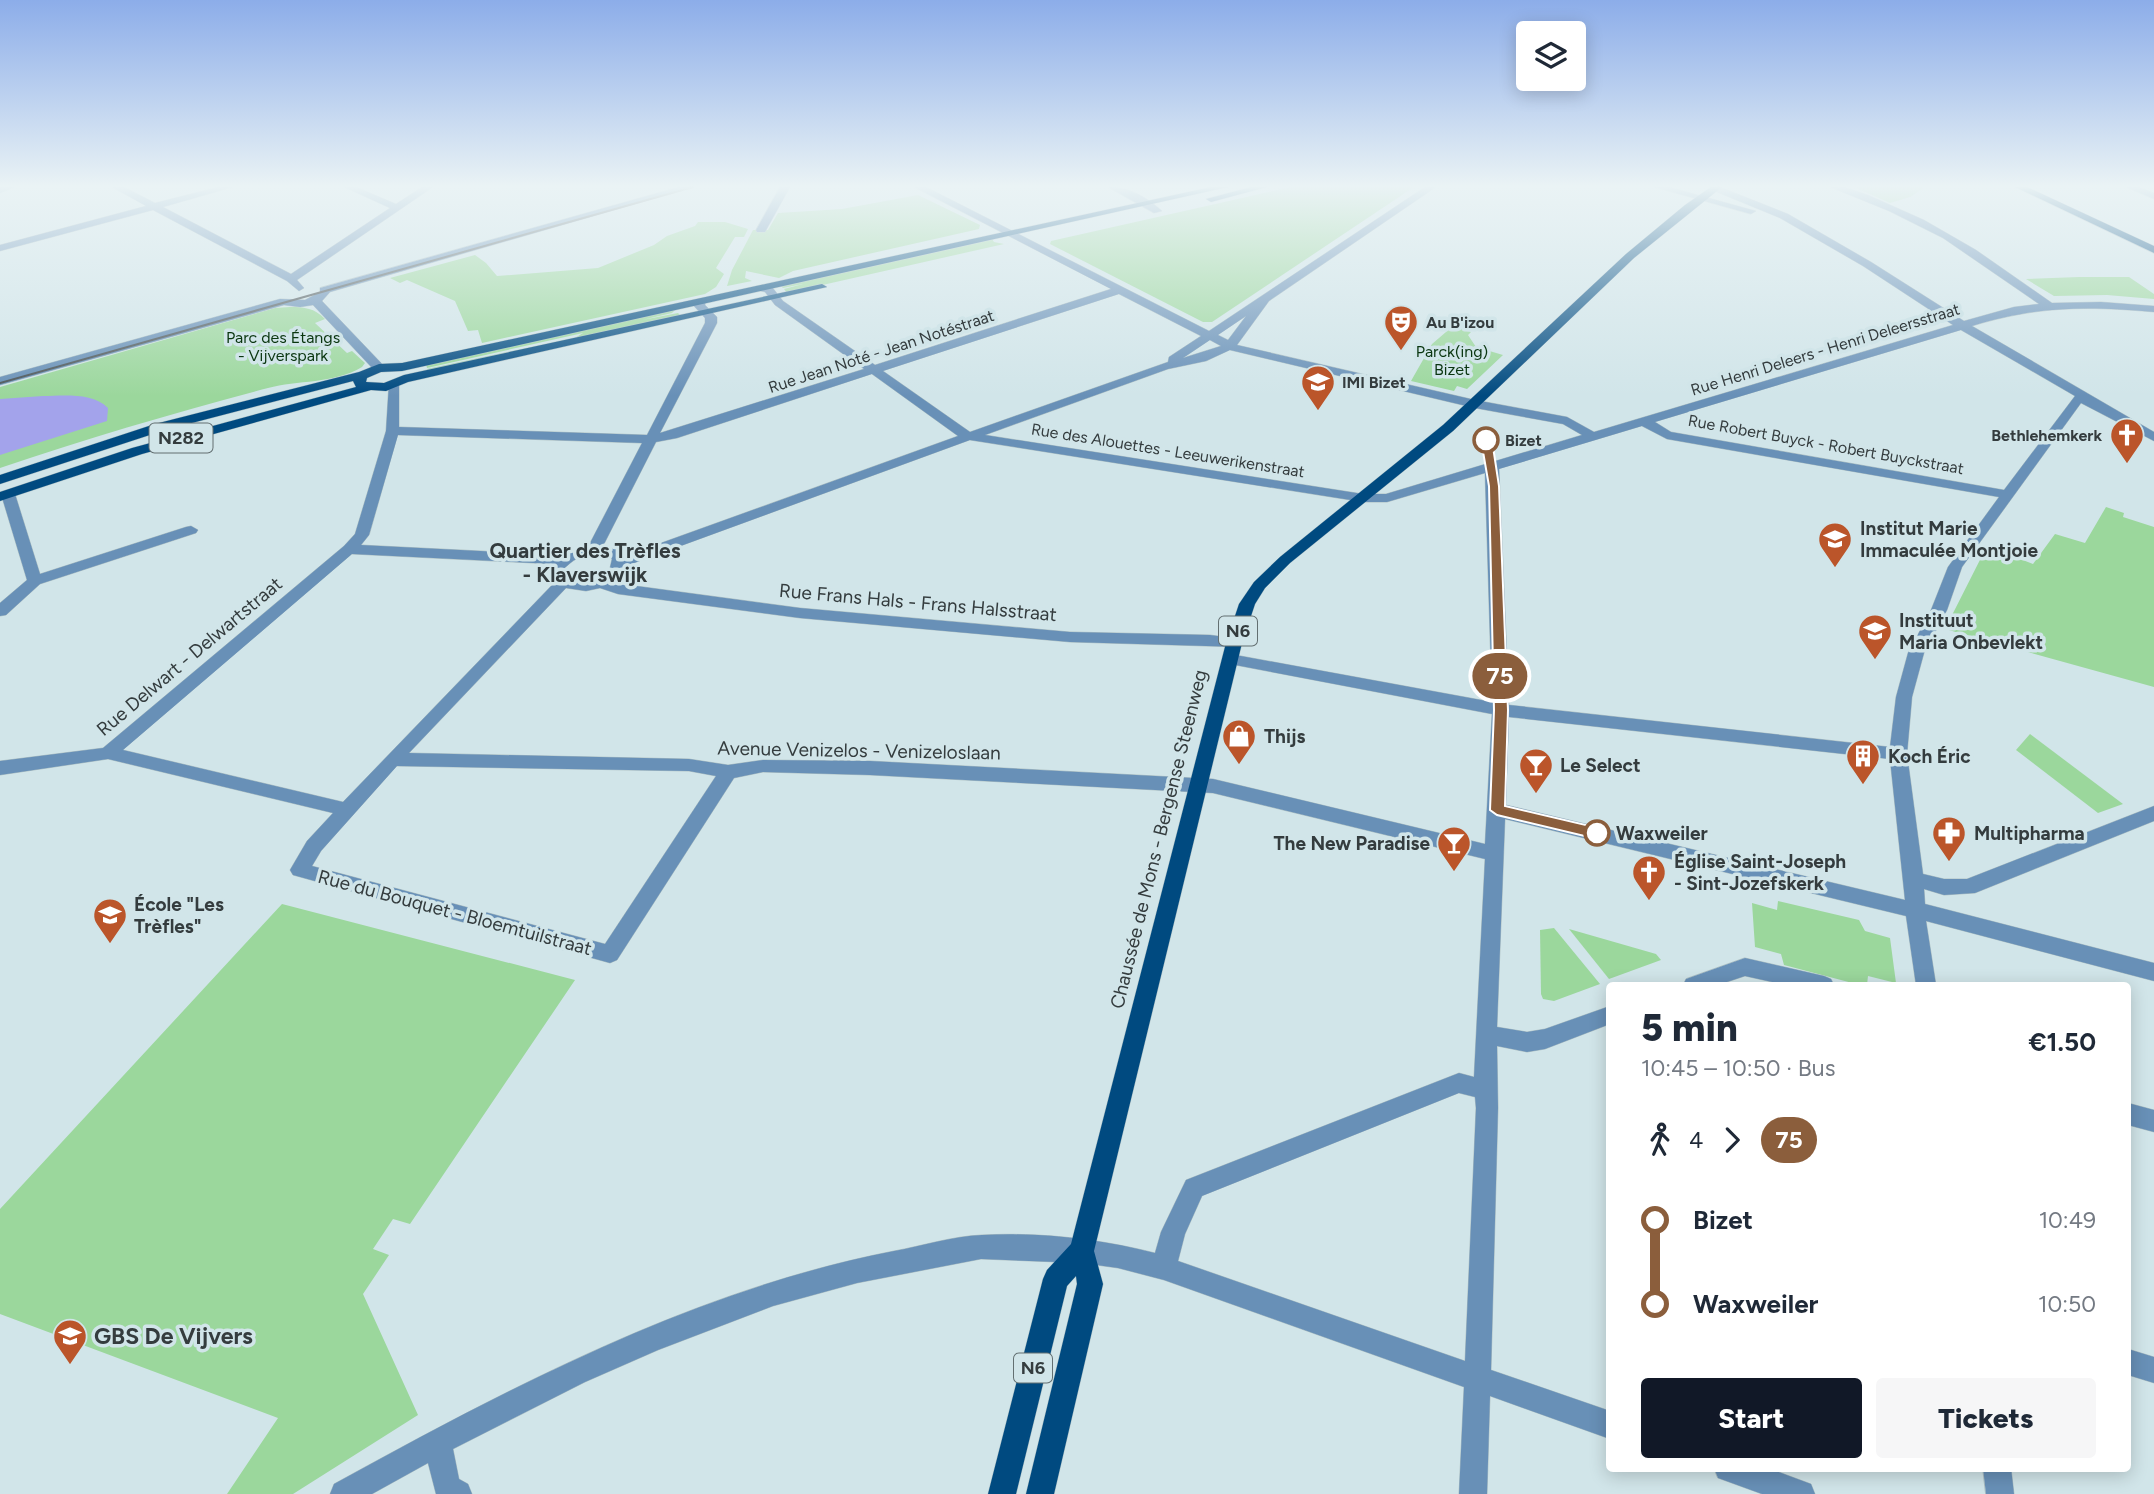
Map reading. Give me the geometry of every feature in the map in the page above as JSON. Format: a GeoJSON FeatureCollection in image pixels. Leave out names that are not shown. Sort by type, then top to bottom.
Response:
{"type":"FeatureCollection","features":[{"type":"Feature","properties":{"kind":"main road","name":"N282"},"geometry":{"type":"LineString","coordinates":[[705,307],[760,288],[902,257]]}},
{"type":"Feature","properties":{"kind":"main road","name":"N282"},"geometry":{"type":"LineString","coordinates":[[0,480],[160,427],[364,382],[400,377],[705,307],[773,298],[956,257]]}},
{"type":"Feature","properties":{"kind":"main road","name":"Chaussée de Mons - Bergense Steenweg"},"geometry":{"type":"LineString","coordinates":[[1040,1494],[1090,1284],[1082,1251],[1232,651],[1247,604],[1259,585],[1285,560],[1475,404],[1629,257]]}},
{"type":"Feature","properties":{"kind":"main road","name":"N282"},"geometry":{"type":"LineString","coordinates":[[4,496],[161,444],[364,382],[379,368],[400,377]]}},
{"type":"Feature","properties":{"kind":"main road","name":"Chaussée de Mons - Bergense Steenweg"},"geometry":{"type":"LineString","coordinates":[[1002,1494],[1056,1279],[1082,1251]]}},
{"type":"Feature","properties":{"kind":"street"},"geometry":{"type":"LineString","coordinates":[[248,257],[291,279],[299,288]]}},
{"type":"Feature","properties":{"kind":"street"},"geometry":{"type":"LineString","coordinates":[[291,279],[323,257]]}},
{"type":"Feature","properties":{"kind":"street"},"geometry":{"type":"LineString","coordinates":[[284,301],[285,295],[299,288],[313,287],[324,290],[435,257]]}},
{"type":"Feature","properties":{"kind":"street"},"geometry":{"type":"LineString","coordinates":[[1055,257],[1230,346],[1475,404],[1567,421],[1592,436]]}},
{"type":"Feature","properties":{"kind":"street"},"geometry":{"type":"LineString","coordinates":[[1165,366],[1328,257]]}},
{"type":"Feature","properties":{"kind":"street"},"geometry":{"type":"LineString","coordinates":[[1854,257],[1961,324],[2154,436]]}},
{"type":"Feature","properties":{"kind":"street"},"geometry":{"type":"LineString","coordinates":[[1980,257],[2048,305]]}},
{"type":"Feature","properties":{"kind":"street"},"geometry":{"type":"LineString","coordinates":[[760,288],[768,289],[773,298],[967,436]]}},
{"type":"Feature","properties":{"kind":"street"},"geometry":{"type":"LineString","coordinates":[[0,381],[284,301],[295,304],[315,300],[324,294],[324,290]]}},
{"type":"Feature","properties":{"kind":"street","name":"Rue Jean Noté - Jean Notéstraat"},"geometry":{"type":"LineString","coordinates":[[393,431],[650,439],[672,435],[1120,290]]}},
{"type":"Feature","properties":{"kind":"street"},"geometry":{"type":"LineString","coordinates":[[315,300],[379,368]]}},
{"type":"Feature","properties":{"kind":"street"},"geometry":{"type":"LineString","coordinates":[[600,583],[611,578],[621,563],[1165,366],[1202,358],[1230,346],[1263,301]]}},
{"type":"Feature","properties":{"kind":"street","name":"Rue Henri Deleers - Henri Deleersstraat"},"geometry":{"type":"LineString","coordinates":[[1492,466],[2014,310],[2048,305],[2154,309]]}},
{"type":"Feature","properties":{"kind":"street"},"geometry":{"type":"LineString","coordinates":[[594,549],[711,323],[711,317],[705,307]]}},
{"type":"Feature","properties":{"kind":"street"},"geometry":{"type":"LineString","coordinates":[[349,549],[362,535],[393,431],[400,377]]}},
{"type":"Feature","properties":{"kind":"street"},"geometry":{"type":"LineString","coordinates":[[1926,982],[1898,754],[1904,697],[1916,653],[1939,610],[1955,567],[2077,400],[2084,397]]}},
{"type":"Feature","properties":{"kind":"street","name":"Rue Robert Buyck - Robert Buyckstraat"},"geometry":{"type":"LineString","coordinates":[[1644,421],[1667,436],[1990,489],[2006,494]]}},
{"type":"Feature","properties":{"kind":"street","name":"Rue des Alouettes - Leeuwerikenstraat"},"geometry":{"type":"LineString","coordinates":[[967,436],[1363,498],[1387,498],[1492,466]]}},
{"type":"Feature","properties":{"kind":"street"},"geometry":{"type":"LineString","coordinates":[[1473,1494],[1486,1035],[1501,710],[1492,466]]}},
{"type":"Feature","properties":{"kind":"street"},"geometry":{"type":"LineString","coordinates":[[4,496],[35,581]]}},
{"type":"Feature","properties":{"kind":"street"},"geometry":{"type":"LineString","coordinates":[[153,525],[159,540]]}},
{"type":"Feature","properties":{"kind":"street"},"geometry":{"type":"LineString","coordinates":[[0,611],[35,581],[191,530]]}},
{"type":"Feature","properties":{"kind":"street"},"geometry":{"type":"LineString","coordinates":[[349,549],[563,560],[577,552],[594,549],[616,554],[621,563]]}},
{"type":"Feature","properties":{"kind":"street","name":"Rue Delwart - Delwartstraat"},"geometry":{"type":"LineString","coordinates":[[0,768],[108,753],[349,549]]}},
{"type":"Feature","properties":{"kind":"street"},"geometry":{"type":"LineString","coordinates":[[108,753],[348,810],[393,759],[562,583],[556,575],[563,560]]}},
{"type":"Feature","properties":{"kind":"street","name":"Rue Frans Hals - Frans Halsstraat"},"geometry":{"type":"LineString","coordinates":[[562,583],[579,587],[600,583],[618,589],[754,609],[1070,637],[1210,639],[1232,651],[1501,710],[1898,754]]}},
{"type":"Feature","properties":{"kind":"street","name":"Avenue Venizelos - Venizeloslaan"},"geometry":{"type":"LineString","coordinates":[[393,759],[689,765],[728,772],[764,766],[870,768],[1224,787],[1495,854]]}},
{"type":"Feature","properties":{"kind":"street","name":"Rue du Bouquet - Bloemtuilstraat"},"geometry":{"type":"LineString","coordinates":[[348,810],[314,846],[300,870],[610,954],[728,772]]}},
{"type":"Feature","properties":{"kind":"street"},"geometry":{"type":"LineString","coordinates":[[1497,810],[1915,910],[2154,972]]}},
{"type":"Feature","properties":{"kind":"street"},"geometry":{"type":"LineString","coordinates":[[1914,879],[1944,887],[1968,887],[2154,813]]}},
{"type":"Feature","properties":{"kind":"street"},"geometry":{"type":"LineString","coordinates":[[1702,982],[1745,967],[1811,982]]}},
{"type":"Feature","properties":{"kind":"street"},"geometry":{"type":"LineString","coordinates":[[1486,1035],[1527,1042],[1545,1039],[1606,1016]]}},
{"type":"Feature","properties":{"kind":"street"},"geometry":{"type":"LineString","coordinates":[[1164,1268],[1173,1231],[1194,1188],[1460,1083],[1486,1090]]}},
{"type":"Feature","properties":{"kind":"street"},"geometry":{"type":"LineString","coordinates":[[2131,1115],[2154,1121]]}},
{"type":"Feature","properties":{"kind":"street"},"geometry":{"type":"LineString","coordinates":[[344,1494],[438,1442],[589,1367],[653,1339],[773,1293],[857,1271],[981,1247],[1082,1251],[1118,1256],[1164,1268],[1606,1424]]}},
{"type":"Feature","properties":{"kind":"street"},"geometry":{"type":"LineString","coordinates":[[2131,1363],[2154,1370]]}},
{"type":"Feature","properties":{"kind":"street"},"geometry":{"type":"LineString","coordinates":[[438,1442],[447,1487],[457,1494]]}},
{"type":"Feature","properties":{"kind":"street"},"geometry":{"type":"LineString","coordinates":[[1739,1472],[1801,1494]]}},
{"type":"Feature","properties":{"kind":"street"},"geometry":{"type":"LineString","coordinates":[[1997,1472],[2000,1494]]}},
{"type":"Feature","properties":{"kind":"green space"},"geometry":{"type":"Polygon","coordinates":[[[469,257],[477,257],[497,276],[598,268],[625,257],[723,257],[716,268],[724,274],[716,287],[705,294],[482,343],[478,330],[468,331],[455,301],[407,280],[400,283],[390,278],[469,257]]]}},
{"type":"Feature","properties":{"kind":"green space"},"geometry":{"type":"Polygon","coordinates":[[[739,257],[856,257],[793,271],[779,278],[746,271],[745,278],[752,281],[727,286],[739,257]]]}},
{"type":"Feature","properties":{"kind":"green space"},"geometry":{"type":"Polygon","coordinates":[[[910,257],[948,257],[787,293],[784,289],[803,284],[783,288],[780,285],[910,257]]]}},
{"type":"Feature","properties":{"kind":"green space"},"geometry":{"type":"Polygon","coordinates":[[[1075,257],[1310,257],[1212,322],[1203,322],[1075,257]]]}},
{"type":"Feature","properties":{"kind":"green space"},"geometry":{"type":"Polygon","coordinates":[[[2129,277],[2154,294],[2154,299],[2107,295],[2054,296],[2026,279],[2129,277]]]}},
{"type":"Feature","properties":{"kind":"green space","name":"Parc des Étangs - Vijverspark"},"geometry":{"type":"Polygon","coordinates":[[[275,308],[309,309],[321,315],[325,319],[315,323],[347,353],[352,351],[365,363],[362,367],[340,376],[279,385],[200,406],[0,468],[0,387],[275,308]]]}},
{"type":"Feature","properties":{"kind":"green space"},"geometry":{"type":"Polygon","coordinates":[[[676,309],[672,313],[642,320],[678,313],[681,316],[428,372],[427,369],[575,338],[583,333],[427,368],[426,364],[676,309]]]}},
{"type":"Feature","properties":{"kind":"green space","name":"Parck(ing) Bizet"},"geometry":{"type":"Polygon","coordinates":[[[1453,326],[1471,332],[1468,335],[1476,347],[1503,355],[1467,389],[1457,386],[1454,391],[1411,381],[1432,344],[1453,326]]]}},
{"type":"Feature","properties":{"kind":"green space"},"geometry":{"type":"Polygon","coordinates":[[[2106,507],[2124,513],[2123,517],[2154,527],[2154,687],[1945,629],[1987,546],[2033,564],[2055,534],[2085,543],[2106,507]]]}},
{"type":"Feature","properties":{"kind":"green space"},"geometry":{"type":"Polygon","coordinates":[[[2030,734],[2123,804],[2098,813],[2016,750],[2030,734]]]}},
{"type":"Feature","properties":{"kind":"green space"},"geometry":{"type":"Polygon","coordinates":[[[1778,901],[1859,920],[1865,931],[1890,938],[1896,982],[1868,976],[1867,982],[1849,982],[1784,965],[1781,954],[1755,947],[1752,903],[1777,910],[1778,901]]]}},
{"type":"Feature","properties":{"kind":"green space"},"geometry":{"type":"Polygon","coordinates":[[[282,904],[575,980],[410,1224],[393,1219],[373,1249],[389,1255],[363,1294],[418,1415],[293,1494],[227,1494],[278,1418],[0,1314],[0,1209],[282,904]]]}},
{"type":"Feature","properties":{"kind":"green space"},"geometry":{"type":"Polygon","coordinates":[[[1554,928],[1600,984],[1554,1001],[1543,999],[1541,994],[1540,930],[1554,928]]]}},
{"type":"Feature","properties":{"kind":"green space"},"geometry":{"type":"Polygon","coordinates":[[[1569,929],[1656,954],[1661,960],[1609,979],[1569,929]]]}},
{"type":"Feature","properties":{"kind":"water"},"geometry":{"type":"Polygon","coordinates":[[[43,396],[94,399],[108,408],[107,421],[0,455],[0,399],[43,396]]]}},
{"type":"Feature","properties":{"kind":"tram line"},"geometry":{"type":"LineString","coordinates":[[0,383],[446,257]]}},
{"type":"Feature","properties":{"kind":"bus line","name":"75"},"geometry":{"type":"LineString","coordinates":[[1486,440],[1494,486],[1501,710],[1497,810],[1597,833]]}},
{"type":"Feature","properties":{"kind":"place","name":"Au B'izou"},"geometry":{"type":"Point","coordinates":[1401,352]}},
{"type":"Feature","properties":{"kind":"place","name":"IMI Bizet"},"geometry":{"type":"Point","coordinates":[1318,412]}},
{"type":"Feature","properties":{"kind":"place","name":"Bizet"},"geometry":{"type":"Point","coordinates":[1486,440]}},
{"type":"Feature","properties":{"kind":"place","name":"Bethlehemkerk"},"geometry":{"type":"Point","coordinates":[2127,465]}},
{"type":"Feature","properties":{"kind":"place","name":"Institut Marie Immaculée Montjoie"},"geometry":{"type":"Point","coordinates":[1835,569]}},
{"type":"Feature","properties":{"kind":"place","name":"Instituut Maria Onbevlekt"},"geometry":{"type":"Point","coordinates":[1875,661]}},
{"type":"Feature","properties":{"kind":"place","name":"Thijs"},"geometry":{"type":"Point","coordinates":[1239,766]}},
{"type":"Feature","properties":{"kind":"place","name":"Koch Éric"},"geometry":{"type":"Point","coordinates":[1863,786]}},
{"type":"Feature","properties":{"kind":"place","name":"Le Select"},"geometry":{"type":"Point","coordinates":[1536,795]}},
{"type":"Feature","properties":{"kind":"place","name":"Waxweiler"},"geometry":{"type":"Point","coordinates":[1597,833]}},
{"type":"Feature","properties":{"kind":"place","name":"Multipharma"},"geometry":{"type":"Point","coordinates":[1949,863]}},
{"type":"Feature","properties":{"kind":"place","name":"The New Paradise"},"geometry":{"type":"Point","coordinates":[1454,873]}},
{"type":"Feature","properties":{"kind":"place","name":"Église Saint-Joseph - Sint-Jozefskerk"},"geometry":{"type":"Point","coordinates":[1649,902]}},
{"type":"Feature","properties":{"kind":"place","name":"École \"Les Trèfles\""},"geometry":{"type":"Point","coordinates":[110,945]}},
{"type":"Feature","properties":{"kind":"place","name":"GBS De Vijvers"},"geometry":{"type":"Point","coordinates":[70,1366]}},
{"type":"Feature","properties":{"kind":"district","name":"Quartier des Trèfles - Klaverswijk"},"geometry":{"type":"Point","coordinates":[585,563]}}]}
